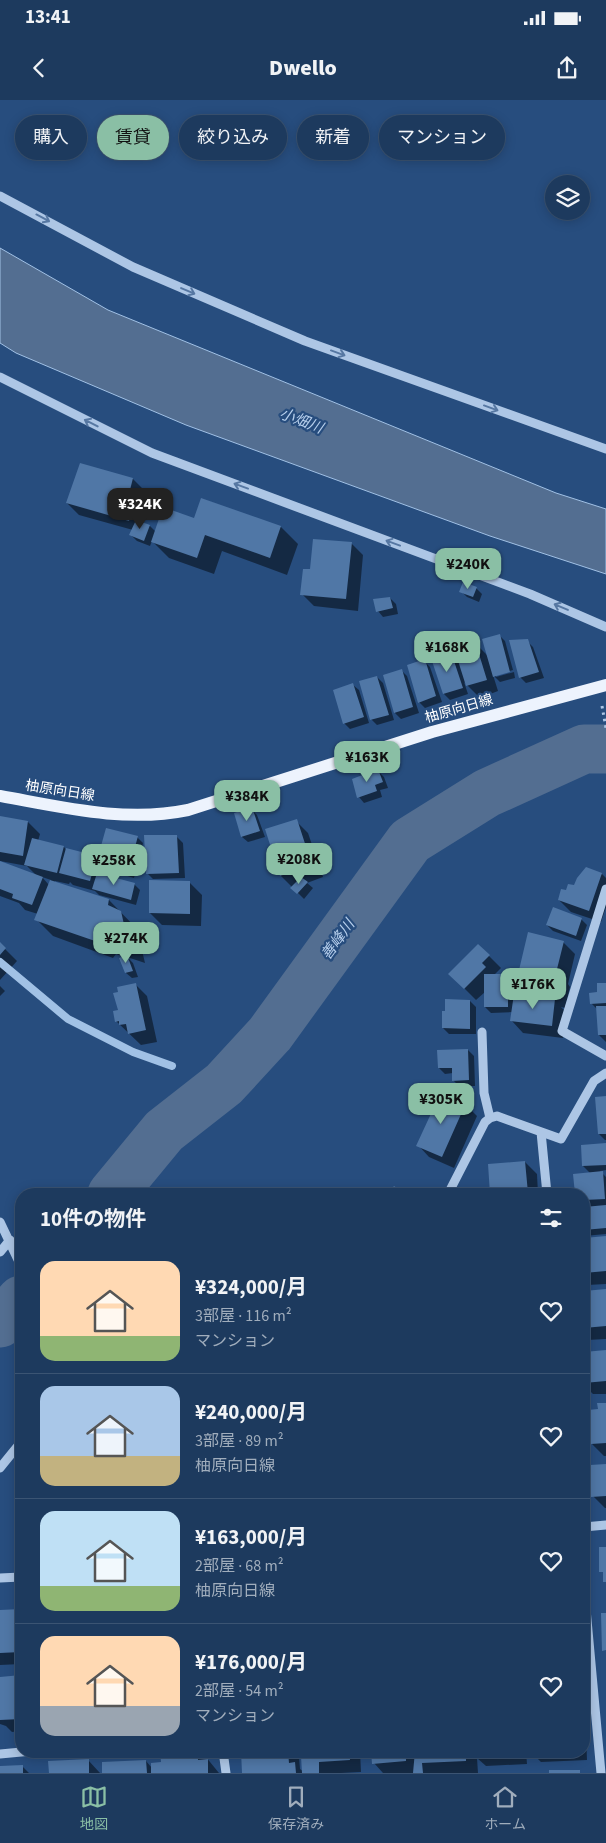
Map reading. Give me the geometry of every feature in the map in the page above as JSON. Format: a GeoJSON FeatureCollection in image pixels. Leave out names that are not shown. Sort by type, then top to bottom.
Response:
{"type":"FeatureCollection","features":[{"type":"Feature","properties":{"kind":"main road","name":"柚原向日線"},"geometry":{"type":"LineString","coordinates":[[0,796],[118,815],[147,816],[168,814],[188,810],[432,732],[606,685]]}},
{"type":"Feature","properties":{"kind":"street"},"geometry":{"type":"LineString","coordinates":[[0,196],[133,266],[305,341],[606,449]]}},
{"type":"Feature","properties":{"kind":"street"},"geometry":{"type":"LineString","coordinates":[[0,377],[152,454],[530,594],[606,626]]}},
{"type":"Feature","properties":{"kind":"street"},"geometry":{"type":"LineString","coordinates":[[606,889],[562,1031],[606,1056]]}},
{"type":"Feature","properties":{"kind":"street"},"geometry":{"type":"LineString","coordinates":[[482,1032],[484,1093],[490,1118]]}},
{"type":"Feature","properties":{"kind":"street"},"geometry":{"type":"LineString","coordinates":[[451,1188],[485,1122],[490,1118],[497,1116],[561,1139],[594,1081],[606,1073]]}},
{"type":"Feature","properties":{"kind":"street"},"geometry":{"type":"LineString","coordinates":[[541,1132],[546,1188]]}},
{"type":"Feature","properties":{"kind":"street"},"geometry":{"type":"LineString","coordinates":[[0,1222],[15,1252]]}},
{"type":"Feature","properties":{"kind":"street"},"geometry":{"type":"LineString","coordinates":[[0,1252],[10,1240]]}},
{"type":"Feature","properties":{"kind":"street"},"geometry":{"type":"LineString","coordinates":[[0,1468],[15,1449]]}},
{"type":"Feature","properties":{"kind":"street"},"geometry":{"type":"LineString","coordinates":[[590,1526],[606,1525]]}},
{"type":"Feature","properties":{"kind":"street"},"geometry":{"type":"LineString","coordinates":[[0,1578],[15,1577]]}},
{"type":"Feature","properties":{"kind":"street"},"geometry":{"type":"LineString","coordinates":[[590,1652],[601,1773]]}},
{"type":"Feature","properties":{"kind":"street"},"geometry":{"type":"LineString","coordinates":[[590,1695],[594,1695]]}},
{"type":"Feature","properties":{"kind":"street"},"geometry":{"type":"LineString","coordinates":[[0,1754],[15,1753]]}},
{"type":"Feature","properties":{"kind":"street"},"geometry":{"type":"LineString","coordinates":[[224,1758],[226,1773]]}},
{"type":"Feature","properties":{"kind":"path"},"geometry":{"type":"LineString","coordinates":[[602,701],[606,728]]}},
{"type":"Feature","properties":{"kind":"water","name":"小畑川"},"geometry":{"type":"Polygon","coordinates":[[[0,248],[108,310],[556,493],[606,509],[606,574],[490,536],[186,425],[16,353],[0,343],[0,248]]]}},
{"type":"Feature","properties":{"kind":"building"},"geometry":{"type":"Polygon","coordinates":[[[80,463],[133,478],[128,498],[135,499],[129,521],[66,503],[80,463]]]}},
{"type":"Feature","properties":{"kind":"building"},"geometry":{"type":"Polygon","coordinates":[[[201,498],[281,526],[270,558],[205,535],[197,558],[151,542],[163,507],[194,518],[201,498]]]}},
{"type":"Feature","properties":{"kind":"building"},"geometry":{"type":"Polygon","coordinates":[[[136,520],[150,525],[144,541],[129,535],[136,520]]]}},
{"type":"Feature","properties":{"kind":"building"},"geometry":{"type":"Polygon","coordinates":[[[313,539],[352,542],[346,599],[300,595],[303,569],[310,569],[313,539]]]}},
{"type":"Feature","properties":{"kind":"building"},"geometry":{"type":"Polygon","coordinates":[[[463,582],[477,587],[473,597],[459,592],[463,582]]]}},
{"type":"Feature","properties":{"kind":"building"},"geometry":{"type":"Polygon","coordinates":[[[390,597],[393,608],[376,612],[373,599],[390,597]]]}},
{"type":"Feature","properties":{"kind":"building"},"geometry":{"type":"Polygon","coordinates":[[[500,634],[510,672],[493,677],[482,639],[500,634]]]}},
{"type":"Feature","properties":{"kind":"building"},"geometry":{"type":"Polygon","coordinates":[[[528,639],[539,672],[519,678],[509,640],[528,639]]]}},
{"type":"Feature","properties":{"kind":"building"},"geometry":{"type":"Polygon","coordinates":[[[475,641],[487,680],[466,686],[454,648],[475,641]]]}},
{"type":"Feature","properties":{"kind":"building"},"geometry":{"type":"Polygon","coordinates":[[[451,652],[463,688],[443,694],[431,658],[451,652]]]}},
{"type":"Feature","properties":{"kind":"building"},"geometry":{"type":"Polygon","coordinates":[[[425,659],[436,696],[418,703],[407,665],[425,659]]]}},
{"type":"Feature","properties":{"kind":"building"},"geometry":{"type":"Polygon","coordinates":[[[402,669],[413,707],[394,713],[383,675],[402,669]]]}},
{"type":"Feature","properties":{"kind":"building"},"geometry":{"type":"Polygon","coordinates":[[[377,676],[389,715],[370,720],[359,681],[377,676]]]}},
{"type":"Feature","properties":{"kind":"building"},"geometry":{"type":"Polygon","coordinates":[[[353,683],[364,717],[343,724],[333,690],[353,683]]]}},
{"type":"Feature","properties":{"kind":"building"},"geometry":{"type":"Polygon","coordinates":[[[378,769],[383,782],[375,785],[377,791],[357,798],[352,779],[378,769]]]}},
{"type":"Feature","properties":{"kind":"building"},"geometry":{"type":"Polygon","coordinates":[[[252,807],[260,831],[241,837],[234,813],[252,807]]]}},
{"type":"Feature","properties":{"kind":"building"},"geometry":{"type":"Polygon","coordinates":[[[0,816],[28,821],[23,856],[0,852],[0,816]]]}},
{"type":"Feature","properties":{"kind":"building"},"geometry":{"type":"Polygon","coordinates":[[[297,819],[312,865],[280,876],[265,829],[297,819]]]}},
{"type":"Feature","properties":{"kind":"building"},"geometry":{"type":"Polygon","coordinates":[[[106,828],[138,836],[128,873],[96,864],[106,828]]]}},
{"type":"Feature","properties":{"kind":"building"},"geometry":{"type":"Polygon","coordinates":[[[144,835],[177,835],[179,873],[146,874],[144,835]]]}},
{"type":"Feature","properties":{"kind":"building"},"geometry":{"type":"Polygon","coordinates":[[[32,838],[64,846],[57,873],[24,865],[32,838]]]}},
{"type":"Feature","properties":{"kind":"building"},"geometry":{"type":"Polygon","coordinates":[[[66,848],[97,856],[90,881],[59,873],[66,848]]]}},
{"type":"Feature","properties":{"kind":"building"},"geometry":{"type":"Polygon","coordinates":[[[0,861],[43,877],[32,905],[12,898],[13,894],[0,889],[0,861]]]}},
{"type":"Feature","properties":{"kind":"building"},"geometry":{"type":"Polygon","coordinates":[[[586,867],[602,873],[589,911],[558,900],[561,889],[566,890],[568,884],[574,885],[586,867]]]}},
{"type":"Feature","properties":{"kind":"building"},"geometry":{"type":"Polygon","coordinates":[[[97,873],[135,883],[131,900],[92,889],[97,873]]]}},
{"type":"Feature","properties":{"kind":"building"},"geometry":{"type":"Polygon","coordinates":[[[301,877],[308,882],[297,894],[290,888],[301,877]]]}},
{"type":"Feature","properties":{"kind":"building"},"geometry":{"type":"Polygon","coordinates":[[[50,880],[109,899],[108,905],[121,911],[129,947],[99,937],[95,941],[34,920],[50,880]]]}},
{"type":"Feature","properties":{"kind":"building"},"geometry":{"type":"Polygon","coordinates":[[[149,880],[190,881],[190,914],[149,913],[149,880]]]}},
{"type":"Feature","properties":{"kind":"building"},"geometry":{"type":"Polygon","coordinates":[[[553,907],[582,918],[576,936],[546,925],[553,907]]]}},
{"type":"Feature","properties":{"kind":"building"},"geometry":{"type":"Polygon","coordinates":[[[528,932],[564,941],[556,973],[559,974],[554,997],[515,987],[528,932]]]}},
{"type":"Feature","properties":{"kind":"building"},"geometry":{"type":"Polygon","coordinates":[[[0,942],[6,948],[0,955],[0,942]]]}},
{"type":"Feature","properties":{"kind":"building"},"geometry":{"type":"Polygon","coordinates":[[[478,944],[490,955],[482,963],[486,967],[464,989],[448,974],[478,944]]]}},
{"type":"Feature","properties":{"kind":"building"},"geometry":{"type":"Polygon","coordinates":[[[127,955],[133,971],[125,973],[119,958],[127,955]]]}},
{"type":"Feature","properties":{"kind":"building"},"geometry":{"type":"Polygon","coordinates":[[[484,974],[505,974],[505,983],[508,983],[508,1007],[484,1007],[484,974]]]}},
{"type":"Feature","properties":{"kind":"building"},"geometry":{"type":"Polygon","coordinates":[[[136,983],[146,1030],[128,1034],[126,1024],[119,1025],[119,1021],[115,1022],[113,1011],[118,1010],[113,993],[118,992],[117,987],[136,983]]]}},
{"type":"Feature","properties":{"kind":"building"},"geometry":{"type":"Polygon","coordinates":[[[597,983],[606,983],[606,1003],[590,1004],[589,993],[597,992],[597,983]]]}},
{"type":"Feature","properties":{"kind":"building"},"geometry":{"type":"Polygon","coordinates":[[[514,994],[555,999],[552,1026],[510,1021],[514,994]]]}},
{"type":"Feature","properties":{"kind":"building"},"geometry":{"type":"Polygon","coordinates":[[[445,999],[470,1000],[470,1029],[442,1028],[442,1011],[445,1011],[445,999]]]}},
{"type":"Feature","properties":{"kind":"building"},"geometry":{"type":"Polygon","coordinates":[[[596,1006],[606,1006],[606,1035],[598,1035],[596,1006]]]}},
{"type":"Feature","properties":{"kind":"building"},"geometry":{"type":"Polygon","coordinates":[[[468,1049],[469,1080],[452,1081],[452,1068],[438,1068],[437,1050],[468,1049]]]}},
{"type":"Feature","properties":{"kind":"building"},"geometry":{"type":"Polygon","coordinates":[[[441,1092],[466,1103],[442,1157],[416,1146],[441,1092]]]}},
{"type":"Feature","properties":{"kind":"building"},"geometry":{"type":"Polygon","coordinates":[[[606,1096],[606,1134],[598,1134],[595,1097],[606,1096]]]}},
{"type":"Feature","properties":{"kind":"building"},"geometry":{"type":"Polygon","coordinates":[[[606,1143],[606,1165],[582,1166],[581,1145],[606,1143]]]}},
{"type":"Feature","properties":{"kind":"building"},"geometry":{"type":"Polygon","coordinates":[[[525,1161],[528,1188],[490,1188],[488,1164],[525,1161]]]}},
{"type":"Feature","properties":{"kind":"building"},"geometry":{"type":"Polygon","coordinates":[[[603,1171],[605,1199],[590,1200],[590,1188],[574,1188],[573,1174],[603,1171]]]}},
{"type":"Feature","properties":{"kind":"building"},"geometry":{"type":"Polygon","coordinates":[[[606,1205],[606,1228],[590,1229],[590,1206],[606,1205]]]}},
{"type":"Feature","properties":{"kind":"building"},"geometry":{"type":"Polygon","coordinates":[[[606,1236],[606,1271],[590,1272],[590,1237],[606,1236]]]}},
{"type":"Feature","properties":{"kind":"building"},"geometry":{"type":"Polygon","coordinates":[[[606,1289],[606,1326],[590,1327],[590,1290],[606,1289]]]}},
{"type":"Feature","properties":{"kind":"building"},"geometry":{"type":"Polygon","coordinates":[[[606,1350],[606,1381],[590,1382],[590,1351],[606,1350]]]}},
{"type":"Feature","properties":{"kind":"building"},"geometry":{"type":"Polygon","coordinates":[[[597,1403],[606,1403],[606,1443],[591,1444],[590,1410],[598,1409],[597,1403]]]}},
{"type":"Feature","properties":{"kind":"building"},"geometry":{"type":"Polygon","coordinates":[[[606,1464],[606,1496],[591,1497],[590,1465],[606,1464]]]}},
{"type":"Feature","properties":{"kind":"building"},"geometry":{"type":"Polygon","coordinates":[[[599,1547],[606,1547],[606,1582],[603,1582],[603,1572],[599,1572],[599,1547]]]}},
{"type":"Feature","properties":{"kind":"building"},"geometry":{"type":"Polygon","coordinates":[[[15,1609],[15,1652],[0,1653],[0,1610],[15,1609]]]}},
{"type":"Feature","properties":{"kind":"building"},"geometry":{"type":"Polygon","coordinates":[[[601,1613],[606,1613],[606,1650],[602,1651],[601,1613]]]}},
{"type":"Feature","properties":{"kind":"building"},"geometry":{"type":"Polygon","coordinates":[[[15,1676],[15,1719],[0,1720],[0,1677],[15,1676]]]}},
{"type":"Feature","properties":{"kind":"building"},"geometry":{"type":"Polygon","coordinates":[[[161,1758],[208,1759],[208,1773],[151,1773],[151,1763],[161,1762],[161,1758]]]}},
{"type":"Feature","properties":{"kind":"building"},"geometry":{"type":"Polygon","coordinates":[[[241,1758],[289,1758],[289,1763],[295,1762],[296,1773],[242,1773],[241,1758]]]}},
{"type":"Feature","properties":{"kind":"building"},"geometry":{"type":"Polygon","coordinates":[[[301,1758],[350,1758],[350,1760],[319,1762],[319,1773],[302,1773],[301,1758]]]}},
{"type":"Feature","properties":{"kind":"building"},"geometry":{"type":"Polygon","coordinates":[[[372,1758],[406,1758],[406,1761],[372,1764],[372,1758]]]}},
{"type":"Feature","properties":{"kind":"building"},"geometry":{"type":"Polygon","coordinates":[[[414,1758],[466,1758],[466,1761],[422,1763],[423,1773],[413,1773],[414,1758]]]}},
{"type":"Feature","properties":{"kind":"building"},"geometry":{"type":"Polygon","coordinates":[[[89,1759],[89,1773],[49,1773],[48,1761],[89,1759]]]}},
{"type":"Feature","properties":{"kind":"building"},"geometry":{"type":"Polygon","coordinates":[[[146,1760],[147,1773],[102,1773],[102,1762],[146,1760]]]}},
{"type":"Feature","properties":{"kind":"building"},"geometry":{"type":"Polygon","coordinates":[[[23,1765],[23,1773],[0,1773],[0,1766],[23,1765]]]}},
{"type":"Feature","properties":{"kind":"building"},"geometry":{"type":"Polygon","coordinates":[[[549,1770],[580,1770],[580,1773],[549,1773],[549,1770]]]}},
{"type":"Feature","properties":{"kind":"waterway","name":"善峰川"},"geometry":{"type":"LineString","coordinates":[[117,1188],[164,1131],[224,1084],[270,1034],[410,841],[487,793],[584,749],[606,749]]}},
{"type":"Feature","properties":{"kind":"waterway"},"geometry":{"type":"LineString","coordinates":[[0,962],[68,1019],[133,1052],[172,1066]]}},
{"type":"Feature","properties":{"kind":"waterway","name":"善峰川"},"geometry":{"type":"LineString","coordinates":[[0,1323],[15,1307]]}}]}
